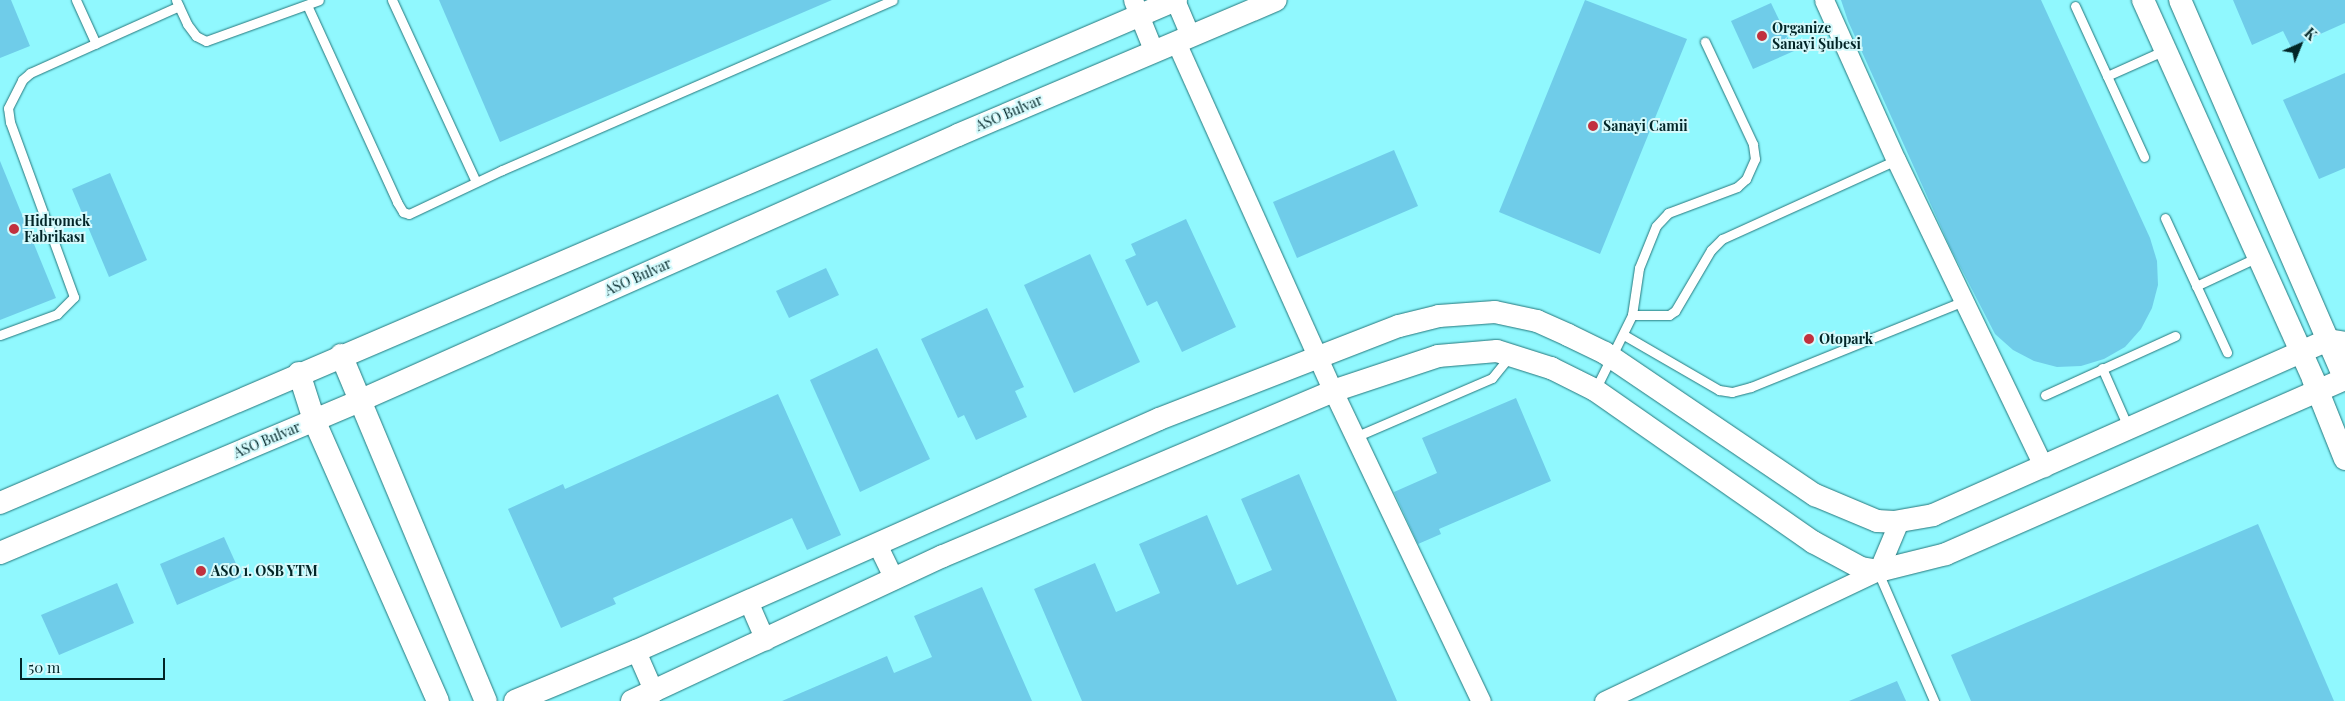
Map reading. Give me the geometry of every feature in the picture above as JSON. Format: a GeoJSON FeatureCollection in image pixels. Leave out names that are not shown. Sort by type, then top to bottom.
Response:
{"type":"FeatureCollection","features":[{"type":"Feature","properties":{"kind":"street"},"geometry":{"type":"LineString","coordinates":[[0,502],[1136,8],[1175,0],[1183,39],[1334,391],[1480,701]]}},
{"type":"Feature","properties":{"kind":"street","name":"ASO Bulvar"},"geometry":{"type":"LineString","coordinates":[[0,553],[359,401],[1183,39],[1276,0]]}},
{"type":"Feature","properties":{"kind":"street"},"geometry":{"type":"LineString","coordinates":[[1824,0],[1896,160],[2044,467]]}},
{"type":"Feature","properties":{"kind":"street"},"geometry":{"type":"LineString","coordinates":[[2143,0],[2301,351],[2345,459]]}},
{"type":"Feature","properties":{"kind":"street"},"geometry":{"type":"LineString","coordinates":[[1604,701],[1878,571],[1946,554],[2345,379],[2336,342],[2180,0]]}},
{"type":"Feature","properties":{"kind":"street"},"geometry":{"type":"LineString","coordinates":[[1136,8],[1154,52]]}},
{"type":"Feature","properties":{"kind":"street"},"geometry":{"type":"LineString","coordinates":[[515,701],[636,651],[1159,419],[1416,321],[1495,312],[1536,321],[1613,359],[1815,495],[1877,521],[1899,521],[1933,515],[2301,351],[2336,342]]}},
{"type":"Feature","properties":{"kind":"street"},"geometry":{"type":"LineString","coordinates":[[632,701],[894,579],[1334,391],[1438,356],[1466,352],[1510,354],[1551,368],[1595,390],[1813,542],[1861,568],[1878,571]]}},
{"type":"Feature","properties":{"kind":"street"},"geometry":{"type":"LineString","coordinates":[[341,355],[486,701]]}},
{"type":"Feature","properties":{"kind":"street"},"geometry":{"type":"LineString","coordinates":[[299,373],[314,420],[438,701]]}},
{"type":"Feature","properties":{"kind":"street"},"geometry":{"type":"LineString","coordinates":[[1878,571],[1899,521]]}},
{"type":"Feature","properties":{"kind":"street"},"geometry":{"type":"LineString","coordinates":[[877,544],[894,579]]}},
{"type":"Feature","properties":{"kind":"street"},"geometry":{"type":"LineString","coordinates":[[748,601],[764,640]]}},
{"type":"Feature","properties":{"kind":"street"},"geometry":{"type":"LineString","coordinates":[[636,651],[654,692]]}},
{"type":"Feature","properties":{"kind":"lane"},"geometry":{"type":"LineString","coordinates":[[76,0],[96,44]]}},
{"type":"Feature","properties":{"kind":"lane"},"geometry":{"type":"LineString","coordinates":[[0,335],[57,314],[74,297],[15,141],[8,108],[22,80],[30,74],[178,3],[196,36],[206,40],[319,0]]}},
{"type":"Feature","properties":{"kind":"lane"},"geometry":{"type":"LineString","coordinates":[[392,0],[476,182]]}},
{"type":"Feature","properties":{"kind":"lane"},"geometry":{"type":"LineString","coordinates":[[307,5],[403,212],[409,214],[476,182],[893,0]]}},
{"type":"Feature","properties":{"kind":"lane"},"geometry":{"type":"LineString","coordinates":[[2075,6],[2144,157]]}},
{"type":"Feature","properties":{"kind":"lane"},"geometry":{"type":"LineString","coordinates":[[1595,390],[1613,359],[1632,315],[1639,268],[1662,218],[1737,187],[1746,179],[1755,160],[1753,144],[1705,42]]}},
{"type":"Feature","properties":{"kind":"lane"},"geometry":{"type":"LineString","coordinates":[[2107,76],[2166,50]]}},
{"type":"Feature","properties":{"kind":"lane"},"geometry":{"type":"LineString","coordinates":[[1632,315],[1668,315],[1675,311],[1711,250],[1722,239],[1896,160]]}},
{"type":"Feature","properties":{"kind":"lane"},"geometry":{"type":"LineString","coordinates":[[2165,218],[2227,352]]}},
{"type":"Feature","properties":{"kind":"lane"},"geometry":{"type":"LineString","coordinates":[[2196,286],[2258,257]]}},
{"type":"Feature","properties":{"kind":"lane"},"geometry":{"type":"LineString","coordinates":[[1624,335],[1719,390],[1732,392],[1751,387],[1964,301]]}},
{"type":"Feature","properties":{"kind":"lane"},"geometry":{"type":"LineString","coordinates":[[2045,395],[2175,336]]}},
{"type":"Feature","properties":{"kind":"lane"},"geometry":{"type":"LineString","coordinates":[[1355,437],[1492,378],[1510,354]]}},
{"type":"Feature","properties":{"kind":"lane"},"geometry":{"type":"LineString","coordinates":[[2102,368],[2129,429]]}},
{"type":"Feature","properties":{"kind":"lane"},"geometry":{"type":"LineString","coordinates":[[1878,571],[1934,701]]}},
{"type":"Feature","properties":{"kind":"building"},"geometry":{"type":"Polygon","coordinates":[[[0,0],[11,0],[30,46],[0,58],[0,0]]]}},
{"type":"Feature","properties":{"kind":"building"},"geometry":{"type":"Polygon","coordinates":[[[439,0],[832,0],[500,142],[439,0]]]}},
{"type":"Feature","properties":{"kind":"building","name":"Sanayi Camii"},"geometry":{"type":"Polygon","coordinates":[[[1585,0],[1687,39],[1600,254],[1499,212],[1585,0]]]}},
{"type":"Feature","properties":{"kind":"building"},"geometry":{"type":"Polygon","coordinates":[[[1841,0],[2041,0],[2150,238],[2157,261],[2158,285],[2152,308],[2141,329],[2125,347],[2104,359],[2081,366],[2057,367],[2034,361],[2013,350],[1995,334],[1950,247],[1848,21],[1841,0]]]}},
{"type":"Feature","properties":{"kind":"building"},"geometry":{"type":"Polygon","coordinates":[[[2233,0],[2345,0],[2345,23],[2291,47],[2283,31],[2252,45],[2233,0]]]}},
{"type":"Feature","properties":{"kind":"building","name":"Organize Sanayi Şubesi"},"geometry":{"type":"Polygon","coordinates":[[[1771,3],[1794,51],[1753,69],[1731,21],[1771,3]]]}},
{"type":"Feature","properties":{"kind":"building"},"geometry":{"type":"Polygon","coordinates":[[[2345,73],[2345,168],[2319,179],[2283,100],[2345,73]]]}},
{"type":"Feature","properties":{"kind":"building"},"geometry":{"type":"Polygon","coordinates":[[[1394,150],[1418,206],[1297,258],[1273,202],[1394,150]]]}},
{"type":"Feature","properties":{"kind":"building","name":"Hidromek Fabrikası"},"geometry":{"type":"Polygon","coordinates":[[[0,161],[56,298],[0,320],[0,161]]]}},
{"type":"Feature","properties":{"kind":"building"},"geometry":{"type":"Polygon","coordinates":[[[110,173],[147,260],[109,277],[72,189],[110,173]]]}},
{"type":"Feature","properties":{"kind":"building"},"geometry":{"type":"Polygon","coordinates":[[[1186,219],[1236,327],[1182,352],[1157,301],[1147,306],[1125,260],[1136,255],[1131,244],[1186,219]]]}},
{"type":"Feature","properties":{"kind":"building"},"geometry":{"type":"Polygon","coordinates":[[[1090,254],[1140,362],[1074,393],[1024,285],[1090,254]]]}},
{"type":"Feature","properties":{"kind":"building"},"geometry":{"type":"Polygon","coordinates":[[[826,268],[839,295],[789,318],[776,291],[826,268]]]}},
{"type":"Feature","properties":{"kind":"building"},"geometry":{"type":"Polygon","coordinates":[[[987,308],[1024,387],[1015,391],[1027,417],[976,440],[964,415],[958,418],[921,339],[987,308]]]}},
{"type":"Feature","properties":{"kind":"building"},"geometry":{"type":"Polygon","coordinates":[[[877,348],[930,459],[860,492],[810,380],[877,348]]]}},
{"type":"Feature","properties":{"kind":"building"},"geometry":{"type":"Polygon","coordinates":[[[778,394],[841,535],[807,550],[792,518],[613,598],[616,604],[561,628],[508,509],[563,484],[565,489],[778,394]]]}},
{"type":"Feature","properties":{"kind":"building"},"geometry":{"type":"Polygon","coordinates":[[[1516,398],[1551,481],[1439,529],[1441,534],[1418,544],[1394,492],[1437,473],[1422,438],[1516,398]]]}},
{"type":"Feature","properties":{"kind":"building"},"geometry":{"type":"Polygon","coordinates":[[[1299,474],[1397,701],[1082,701],[1034,589],[1095,563],[1116,612],[1160,593],[1139,544],[1207,515],[1237,585],[1272,570],[1241,499],[1299,474]]]}},
{"type":"Feature","properties":{"kind":"building"},"geometry":{"type":"Polygon","coordinates":[[[2258,524],[2334,701],[1971,701],[1951,655],[2258,524]]]}},
{"type":"Feature","properties":{"kind":"building","name":"ASO 1. OSB YTM"},"geometry":{"type":"Polygon","coordinates":[[[224,537],[242,577],[177,605],[160,564],[224,537]]]}},
{"type":"Feature","properties":{"kind":"building"},"geometry":{"type":"Polygon","coordinates":[[[117,583],[134,623],[59,655],[41,615],[117,583]]]}},
{"type":"Feature","properties":{"kind":"building"},"geometry":{"type":"Polygon","coordinates":[[[982,587],[1032,701],[782,701],[887,656],[894,673],[932,657],[914,616],[982,587]]]}},
{"type":"Feature","properties":{"kind":"building"},"geometry":{"type":"Polygon","coordinates":[[[1897,681],[1906,701],[1849,701],[1897,681]]]}},
{"type":"Feature","properties":{"kind":"place","name":"Organize Sanayi Şubesi"},"geometry":{"type":"Point","coordinates":[1762,36]}},
{"type":"Feature","properties":{"kind":"place","name":"Sanayi Camii"},"geometry":{"type":"Point","coordinates":[1593,126]}},
{"type":"Feature","properties":{"kind":"place","name":"Hidromek Fabrikası"},"geometry":{"type":"Point","coordinates":[14,229]}},
{"type":"Feature","properties":{"kind":"place","name":"Otopark"},"geometry":{"type":"Point","coordinates":[1809,339]}},
{"type":"Feature","properties":{"kind":"place","name":"ASO 1. OSB YTM"},"geometry":{"type":"Point","coordinates":[201,571]}}]}
